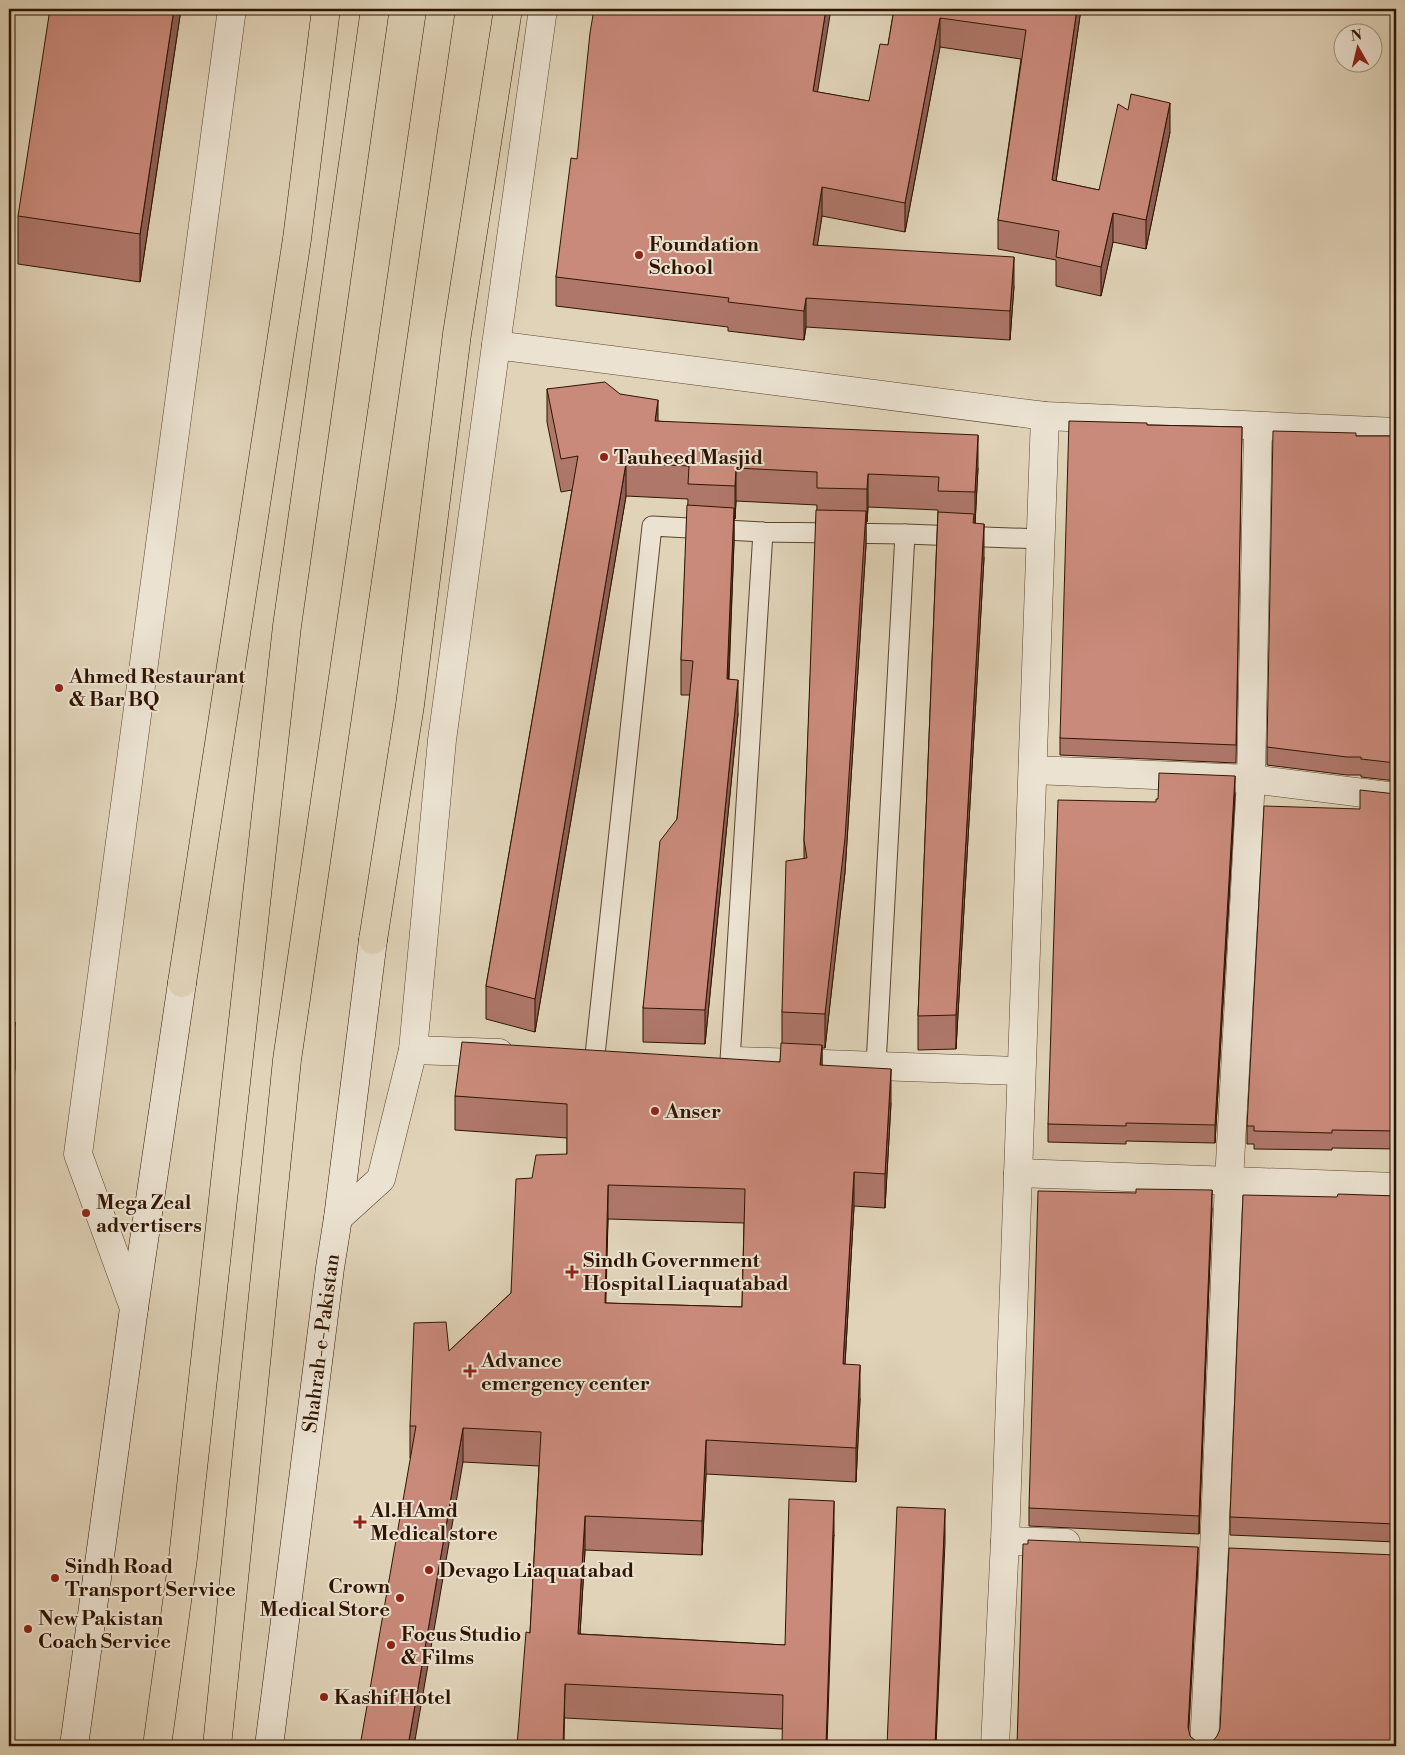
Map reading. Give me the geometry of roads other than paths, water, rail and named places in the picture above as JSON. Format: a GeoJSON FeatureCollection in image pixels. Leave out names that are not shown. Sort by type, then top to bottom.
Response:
{"type":"FeatureCollection","features":[{"type":"Feature","properties":{"kind":"highway"},"geometry":{"type":"LineString","coordinates":[[182,983],[297,239],[326,9]]}},
{"type":"Feature","properties":{"kind":"highway"},"geometry":{"type":"LineString","coordinates":[[157,1746],[183,1558],[287,626],[374,9]]}},
{"type":"Feature","properties":{"kind":"highway"},"geometry":{"type":"LineString","coordinates":[[217,1746],[287,1060],[441,9]]}},
{"type":"Feature","properties":{"kind":"highway"},"geometry":{"type":"LineString","coordinates":[[373,940],[410,705],[457,334],[508,9]]}},
{"type":"Feature","properties":{"kind":"street"},"geometry":{"type":"LineString","coordinates":[[134,1308],[78,1154],[232,9]]}},
{"type":"Feature","properties":{"kind":"street"},"geometry":{"type":"LineString","coordinates":[[338,1218],[381,1179],[413,1050],[442,740],[543,9]]}},
{"type":"Feature","properties":{"kind":"street"},"geometry":{"type":"LineString","coordinates":[[496,345],[1045,416],[1396,432]]}},
{"type":"Feature","properties":{"kind":"street"},"geometry":{"type":"LineString","coordinates":[[994,1746],[1005,1541],[1045,416]]}},
{"type":"Feature","properties":{"kind":"street"},"geometry":{"type":"LineString","coordinates":[[1204,1746],[1229,1181],[1251,779],[1258,426]]}},
{"type":"Feature","properties":{"kind":"street"},"geometry":{"type":"LineString","coordinates":[[1033,770],[1251,779],[1396,797]]}},
{"type":"Feature","properties":{"kind":"street","name":"Shahrah-e-Pakistan"},"geometry":{"type":"LineString","coordinates":[[269,1746],[373,940]]}},
{"type":"Feature","properties":{"kind":"street"},"geometry":{"type":"LineString","coordinates":[[74,1746],[134,1308],[182,983]]}},
{"type":"Feature","properties":{"kind":"street"},"geometry":{"type":"LineString","coordinates":[[413,1050],[528,1054]]}},
{"type":"Feature","properties":{"kind":"street"},"geometry":{"type":"LineString","coordinates":[[566,1055],[624,1056]]}},
{"type":"Feature","properties":{"kind":"street"},"geometry":{"type":"LineString","coordinates":[[701,1059],[1022,1071]]}},
{"type":"Feature","properties":{"kind":"street"},"geometry":{"type":"LineString","coordinates":[[1018,1173],[1396,1187]]}},
{"type":"Feature","properties":{"kind":"street"},"geometry":{"type":"LineString","coordinates":[[1005,1541],[1090,1544]]}},
{"type":"Feature","properties":{"kind":"street"},"geometry":{"type":"LineString","coordinates":[[1186,1549],[1243,1551]]}},
{"type":"Feature","properties":{"kind":"lane"},"geometry":{"type":"LineString","coordinates":[[595,1056],[652,526],[763,532],[1041,538]]}},
{"type":"Feature","properties":{"kind":"lane"},"geometry":{"type":"LineString","coordinates":[[730,1060],[763,532]]}},
{"type":"Feature","properties":{"kind":"lane"},"geometry":{"type":"LineString","coordinates":[[876,1065],[905,534]]}},
{"type":"Feature","properties":{"kind":"place","name":"Foundation School"},"geometry":{"type":"Point","coordinates":[639,255]}},
{"type":"Feature","properties":{"kind":"place","name":"Tauheed Masjid"},"geometry":{"type":"Point","coordinates":[604,457]}},
{"type":"Feature","properties":{"kind":"place","name":"Ahmed Restaurant & Bar BQ"},"geometry":{"type":"Point","coordinates":[59,688]}},
{"type":"Feature","properties":{"kind":"place","name":"Anser"},"geometry":{"type":"Point","coordinates":[655,1111]}},
{"type":"Feature","properties":{"kind":"place","name":"Mega Zeal advertisers"},"geometry":{"type":"Point","coordinates":[86,1213]}},
{"type":"Feature","properties":{"kind":"place","name":"Sindh Government Hospital Liaquatabad"},"geometry":{"type":"Point","coordinates":[572,1272]}},
{"type":"Feature","properties":{"kind":"place","name":"Advance emergency center"},"geometry":{"type":"Point","coordinates":[470,1371]}},
{"type":"Feature","properties":{"kind":"place","name":"Al.HAmd Medical store"},"geometry":{"type":"Point","coordinates":[360,1522]}},
{"type":"Feature","properties":{"kind":"place","name":"Devago Liaquatabad"},"geometry":{"type":"Point","coordinates":[429,1570]}},
{"type":"Feature","properties":{"kind":"place","name":"Sindh Road Transport Service"},"geometry":{"type":"Point","coordinates":[55,1578]}},
{"type":"Feature","properties":{"kind":"place","name":"Crown Medical Store"},"geometry":{"type":"Point","coordinates":[400,1598]}},
{"type":"Feature","properties":{"kind":"place","name":"New Pakistan Coach Service"},"geometry":{"type":"Point","coordinates":[28,1629]}},
{"type":"Feature","properties":{"kind":"place","name":"Focus Studio & Films"},"geometry":{"type":"Point","coordinates":[391,1645]}},
{"type":"Feature","properties":{"kind":"place","name":"Kashif Hotel"},"geometry":{"type":"Point","coordinates":[324,1697]}}]}
